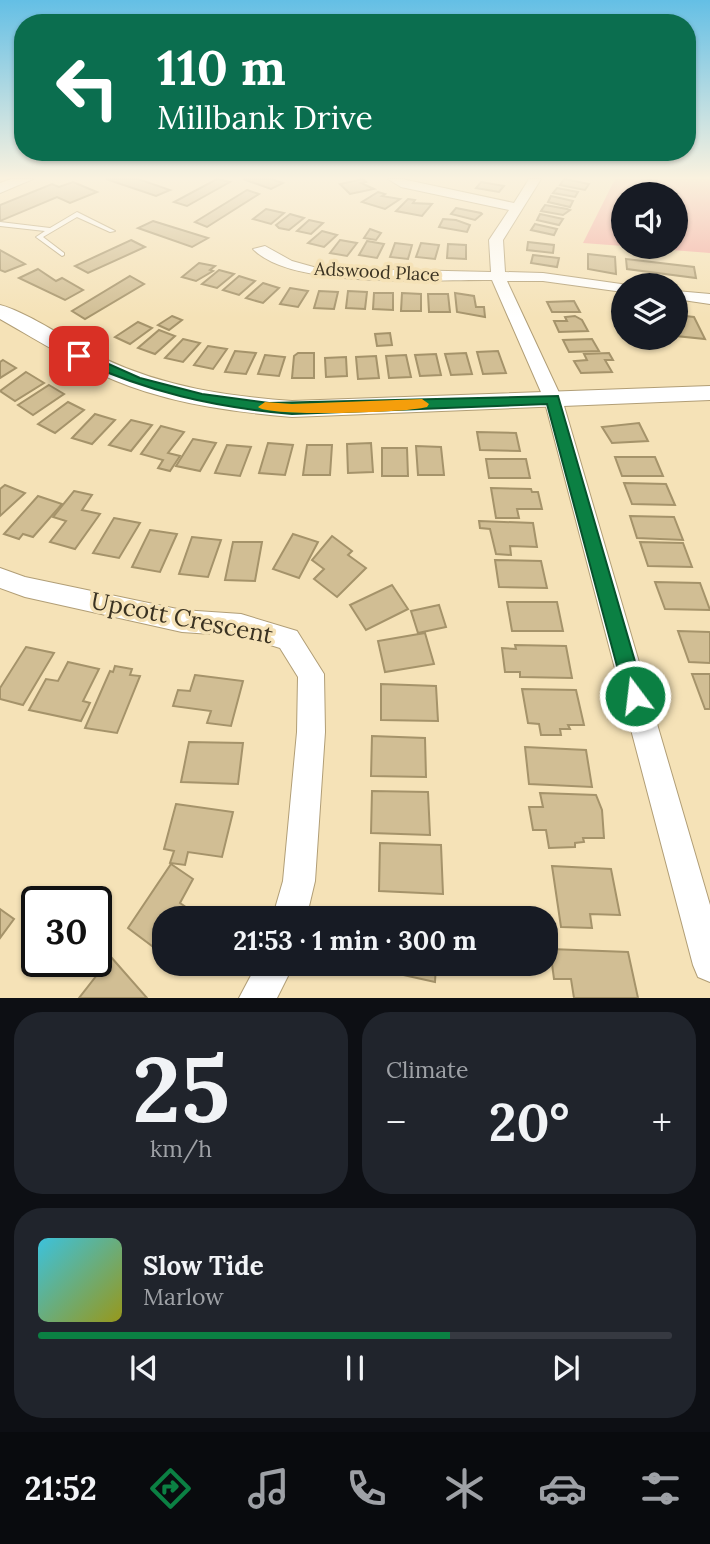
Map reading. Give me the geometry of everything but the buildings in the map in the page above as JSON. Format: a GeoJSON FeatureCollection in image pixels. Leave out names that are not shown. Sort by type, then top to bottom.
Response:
{"type":"FeatureCollection","features":[{"type":"Feature","properties":{"kind":"street"},"geometry":{"type":"LineString","coordinates":[[504,226],[496,240],[495,258],[499,275],[553,399],[710,965]]}},
{"type":"Feature","properties":{"kind":"street","name":"Adswood Place"},"geometry":{"type":"LineString","coordinates":[[260,249],[287,264],[317,272],[543,277],[611,286]]}},
{"type":"Feature","properties":{"kind":"street"},"geometry":{"type":"LineString","coordinates":[[688,296],[710,299]]}},
{"type":"Feature","properties":{"kind":"street"},"geometry":{"type":"LineString","coordinates":[[2,314],[79,356],[135,381],[213,400],[292,409],[710,393]]}},
{"type":"Feature","properties":{"kind":"street","name":"Upcott Crescent"},"geometry":{"type":"LineString","coordinates":[[0,578],[25,587],[182,621],[241,625],[288,639],[312,674],[311,732],[299,881],[292,906]]}},
{"type":"Feature","properties":{"kind":"street"},"geometry":{"type":"LineString","coordinates":[[257,998],[270,976]]}},
{"type":"Feature","properties":{"kind":"lane"},"geometry":{"type":"LineString","coordinates":[[15,226],[48,229]]}},
{"type":"Feature","properties":{"kind":"lane"},"geometry":{"type":"LineString","coordinates":[[55,226],[40,237],[62,254]]}},
{"type":"Feature","properties":{"kind":"lane"},"geometry":{"type":"LineString","coordinates":[[101,226],[112,231]]}},
{"type":"Feature","properties":{"kind":"shaded area"},"geometry":{"type":"Polygon","coordinates":[[[592,226],[611,226],[611,245],[583,243],[592,226]]]}},
{"type":"Feature","properties":{"kind":"shaded area"},"geometry":{"type":"Polygon","coordinates":[[[688,226],[710,226],[710,253],[688,251],[688,226]]]}},
{"type":"Feature","properties":{"kind":"slow traffic"},"geometry":{"type":"LineString","coordinates":[[265,407],[292,409],[422,404]]}},
{"type":"Feature","properties":{"kind":"route"},"geometry":{"type":"LineString","coordinates":[[79,356],[135,381],[202,398],[246,405],[292,409],[553,399],[635,696]]}}]}
